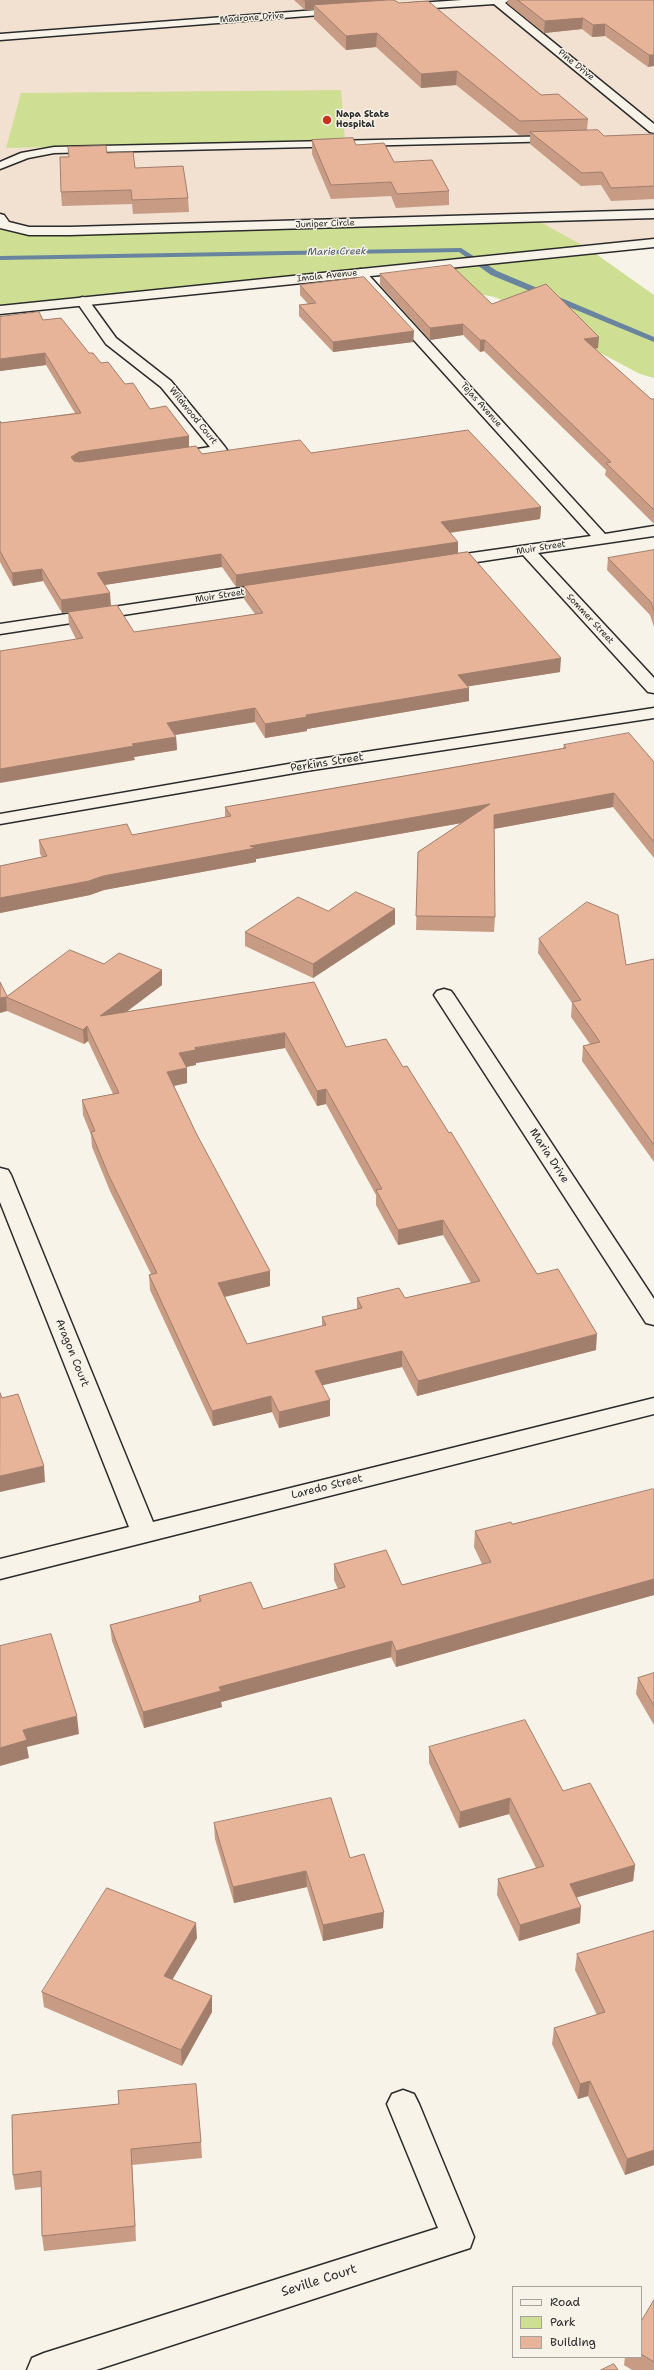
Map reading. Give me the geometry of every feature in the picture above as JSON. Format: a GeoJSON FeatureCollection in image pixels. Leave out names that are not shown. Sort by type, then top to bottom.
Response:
{"type":"FeatureCollection","features":[{"type":"Feature","properties":{"kind":"street"},"geometry":{"type":"LineString","coordinates":[[395,8],[501,0]]}},
{"type":"Feature","properties":{"kind":"street","name":"Pine Drive"},"geometry":{"type":"LineString","coordinates":[[501,0],[651,135]]}},
{"type":"Feature","properties":{"kind":"street","name":"Madrone Drive"},"geometry":{"type":"LineString","coordinates":[[0,37],[356,10]]}},
{"type":"Feature","properties":{"kind":"street"},"geometry":{"type":"LineString","coordinates":[[0,166],[25,155],[54,150],[575,139]]}},
{"type":"Feature","properties":{"kind":"street","name":"Juniper Circle"},"geometry":{"type":"LineString","coordinates":[[0,218],[4,225],[29,231],[70,231],[654,214]]}},
{"type":"Feature","properties":{"kind":"street","name":"Imola Avenue"},"geometry":{"type":"LineString","coordinates":[[0,310],[654,242]]}},
{"type":"Feature","properties":{"kind":"street","name":"Tejas Avenue"},"geometry":{"type":"LineString","coordinates":[[360,273],[601,538]]}},
{"type":"Feature","properties":{"kind":"street","name":"Wildwood Court"},"geometry":{"type":"LineString","coordinates":[[82,301],[111,341],[166,384],[220,450],[158,458]]}},
{"type":"Feature","properties":{"kind":"street","name":"Muir Street"},"geometry":{"type":"LineString","coordinates":[[432,564],[654,531]]}},
{"type":"Feature","properties":{"kind":"street","name":"Sommer Street"},"geometry":{"type":"LineString","coordinates":[[526,550],[654,688]]}},
{"type":"Feature","properties":{"kind":"street","name":"Muir Street"},"geometry":{"type":"LineString","coordinates":[[0,629],[291,585]]}},
{"type":"Feature","properties":{"kind":"street","name":"Perkins Street"},"geometry":{"type":"LineString","coordinates":[[0,819],[306,766],[654,713]]}},
{"type":"Feature","properties":{"kind":"street","name":"Maria Drive"},"geometry":{"type":"LineString","coordinates":[[444,995],[654,1317]]}},
{"type":"Feature","properties":{"kind":"street","name":"Aragon Court"},"geometry":{"type":"LineString","coordinates":[[0,1175],[144,1532]]}},
{"type":"Feature","properties":{"kind":"street","name":"Laredo Street"},"geometry":{"type":"LineString","coordinates":[[0,1569],[654,1406]]}},
{"type":"Feature","properties":{"kind":"street","name":"Seville Court"},"geometry":{"type":"LineString","coordinates":[[44,2370],[458,2237],[404,2104]]}},
{"type":"Feature","properties":{"kind":"shaded area","name":"Napa State Hospital"},"geometry":{"type":"Polygon","coordinates":[[[0,0],[654,0],[654,241],[0,310],[0,0]]]}},
{"type":"Feature","properties":{"kind":"green space"},"geometry":{"type":"Polygon","coordinates":[[[341,90],[345,141],[6,148],[21,93],[341,90]]]}},
{"type":"Feature","properties":{"kind":"green space"},"geometry":{"type":"Polygon","coordinates":[[[0,218],[29,231],[533,218],[589,249],[654,295],[654,378],[640,374],[495,297],[360,273],[0,310],[0,218]]]}},
{"type":"Feature","properties":{"kind":"building"},"geometry":{"type":"Polygon","coordinates":[[[394,0],[399,3],[428,1],[541,95],[558,94],[588,119],[520,121],[457,71],[421,74],[377,33],[346,36],[314,5],[394,0]]]}},
{"type":"Feature","properties":{"kind":"building"},"geometry":{"type":"Polygon","coordinates":[[[518,0],[654,0],[654,55],[649,55],[605,24],[593,25],[583,18],[545,21],[518,0]]]}},
{"type":"Feature","properties":{"kind":"building"},"geometry":{"type":"Polygon","coordinates":[[[598,130],[604,136],[654,134],[654,186],[611,188],[602,172],[582,173],[530,132],[598,130]]]}},
{"type":"Feature","properties":{"kind":"building"},"geometry":{"type":"Polygon","coordinates":[[[353,138],[356,145],[384,143],[394,162],[432,160],[449,191],[397,194],[391,182],[331,185],[312,140],[353,138]]]}},
{"type":"Feature","properties":{"kind":"building"},"geometry":{"type":"Polygon","coordinates":[[[106,146],[107,153],[133,152],[135,168],[183,166],[188,198],[132,200],[131,190],[61,192],[60,157],[69,157],[68,147],[106,146]]]}},
{"type":"Feature","properties":{"kind":"building"},"geometry":{"type":"Polygon","coordinates":[[[451,265],[492,304],[546,284],[599,337],[584,339],[651,399],[654,399],[654,510],[606,463],[611,462],[485,340],[480,340],[463,324],[430,328],[380,274],[451,265]]]}},
{"type":"Feature","properties":{"kind":"building"},"geometry":{"type":"Polygon","coordinates":[[[364,277],[414,331],[333,342],[299,305],[316,303],[300,285],[364,277]]]}},
{"type":"Feature","properties":{"kind":"building"},"geometry":{"type":"Polygon","coordinates":[[[39,312],[43,320],[61,318],[89,353],[93,353],[101,363],[108,362],[125,384],[133,383],[150,409],[166,406],[189,436],[79,452],[71,457],[74,461],[79,462],[196,446],[202,454],[300,440],[311,453],[468,430],[541,507],[441,522],[458,542],[236,575],[221,554],[97,573],[110,593],[61,600],[42,569],[12,573],[0,551],[0,421],[1,423],[81,413],[45,353],[0,359],[0,317],[39,312]]]}},
{"type":"Feature","properties":{"kind":"building"},"geometry":{"type":"Polygon","coordinates":[[[654,550],[654,611],[651,602],[608,558],[654,550]]]}},
{"type":"Feature","properties":{"kind":"building"},"geometry":{"type":"Polygon","coordinates":[[[468,552],[561,658],[458,675],[469,688],[306,715],[307,717],[265,724],[255,708],[167,723],[176,737],[132,744],[134,746],[0,769],[0,651],[83,638],[68,612],[117,605],[134,632],[263,613],[244,586],[468,552]]]}},
{"type":"Feature","properties":{"kind":"building"},"geometry":{"type":"Polygon","coordinates":[[[629,733],[654,762],[654,842],[614,793],[494,815],[495,917],[416,916],[418,852],[490,804],[250,846],[256,848],[103,876],[89,881],[0,898],[0,866],[47,856],[39,840],[127,824],[132,835],[231,816],[225,807],[566,748],[564,745],[629,733]]]}},
{"type":"Feature","properties":{"kind":"building"},"geometry":{"type":"Polygon","coordinates":[[[356,892],[395,909],[313,964],[245,932],[298,897],[328,911],[356,892]]]}},
{"type":"Feature","properties":{"kind":"building"},"geometry":{"type":"Polygon","coordinates":[[[587,902],[618,915],[626,965],[654,959],[654,1145],[583,1046],[600,1042],[572,1002],[581,1000],[539,939],[587,902]]]}},
{"type":"Feature","properties":{"kind":"building"},"geometry":{"type":"Polygon","coordinates":[[[70,950],[104,964],[119,953],[162,970],[100,1016],[314,982],[346,1047],[386,1039],[403,1067],[407,1066],[449,1133],[451,1132],[537,1274],[558,1269],[597,1334],[418,1381],[402,1351],[315,1371],[330,1400],[279,1412],[271,1396],[212,1411],[149,1275],[157,1273],[109,1176],[91,1132],[95,1131],[82,1100],[119,1093],[87,1026],[83,1030],[6,997],[0,998],[0,982],[7,996],[70,950]],[[285,1033],[195,1048],[196,1050],[179,1053],[187,1068],[167,1072],[196,1133],[270,1271],[218,1283],[247,1344],[326,1325],[322,1317],[362,1308],[357,1298],[399,1288],[405,1298],[480,1281],[443,1220],[398,1230],[376,1190],[382,1189],[326,1089],[317,1091],[285,1033]]]}},
{"type":"Feature","properties":{"kind":"building"},"geometry":{"type":"Polygon","coordinates":[[[0,1393],[2,1398],[18,1394],[44,1466],[0,1476],[0,1393]]]}},
{"type":"Feature","properties":{"kind":"building"},"geometry":{"type":"Polygon","coordinates":[[[653,1489],[654,1579],[396,1651],[392,1641],[219,1687],[221,1691],[143,1712],[110,1625],[201,1601],[199,1596],[251,1582],[263,1609],[345,1587],[334,1564],[386,1550],[402,1585],[491,1562],[475,1531],[511,1522],[512,1524],[653,1489]]]}},
{"type":"Feature","properties":{"kind":"building"},"geometry":{"type":"Polygon","coordinates":[[[51,1634],[77,1716],[23,1730],[27,1740],[0,1748],[0,1646],[51,1634]]]}},
{"type":"Feature","properties":{"kind":"building"},"geometry":{"type":"Polygon","coordinates":[[[654,1673],[654,1706],[638,1678],[654,1673]]]}},
{"type":"Feature","properties":{"kind":"building"},"geometry":{"type":"Polygon","coordinates":[[[525,1720],[563,1791],[590,1783],[635,1865],[570,1884],[581,1907],[520,1925],[498,1879],[544,1866],[510,1798],[460,1812],[429,1747],[525,1720]]]}},
{"type":"Feature","properties":{"kind":"building"},"geometry":{"type":"Polygon","coordinates":[[[331,1798],[350,1858],[364,1854],[384,1912],[323,1925],[306,1871],[233,1887],[214,1823],[331,1798]]]}},
{"type":"Feature","properties":{"kind":"building"},"geometry":{"type":"Polygon","coordinates":[[[107,1888],[196,1923],[164,1976],[212,1996],[181,2050],[42,1992],[107,1888]]]}},
{"type":"Feature","properties":{"kind":"building"},"geometry":{"type":"Polygon","coordinates":[[[654,1931],[654,2150],[627,2159],[590,2081],[580,2084],[554,2028],[605,2012],[577,1954],[654,1931]]]}},
{"type":"Feature","properties":{"kind":"building"},"geometry":{"type":"Polygon","coordinates":[[[196,2084],[201,2142],[131,2149],[135,2226],[42,2236],[41,2171],[13,2175],[12,2115],[119,2104],[118,2091],[196,2084]]]}},
{"type":"Feature","properties":{"kind":"building"},"geometry":{"type":"Polygon","coordinates":[[[654,2300],[654,2362],[642,2355],[642,2320],[654,2300]]]}},
{"type":"Feature","properties":{"kind":"building"},"geometry":{"type":"Polygon","coordinates":[[[614,2364],[618,2370],[601,2370],[614,2364]]]}},
{"type":"Feature","properties":{"kind":"waterway","name":"Marie Creek"},"geometry":{"type":"LineString","coordinates":[[0,258],[461,250],[494,273],[654,340]]}},
{"type":"Feature","properties":{"kind":"place","name":"Napa State Hospital"},"geometry":{"type":"Point","coordinates":[327,120]}}]}
